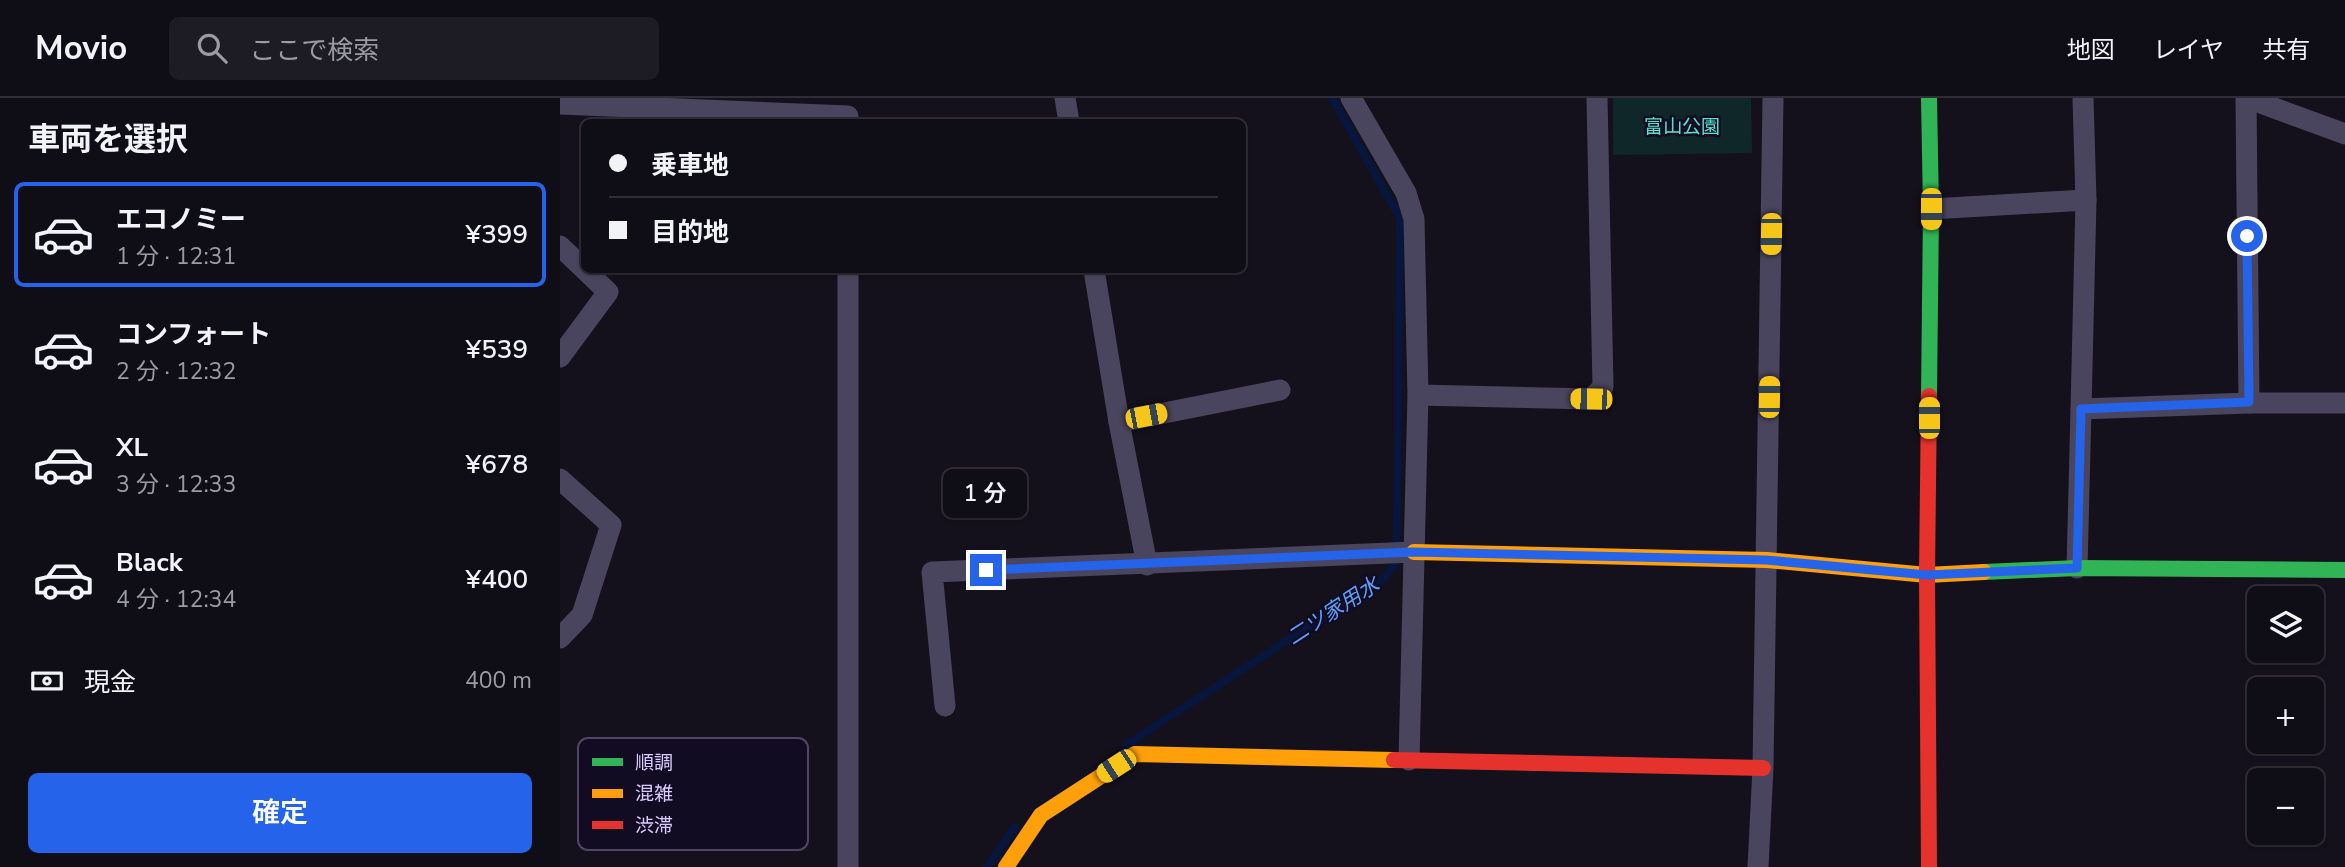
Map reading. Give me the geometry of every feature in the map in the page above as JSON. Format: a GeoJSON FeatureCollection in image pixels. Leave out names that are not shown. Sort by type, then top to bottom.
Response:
{"type":"FeatureCollection","features":[{"type":"Feature","properties":{"kind":"street"},"geometry":{"type":"LineString","coordinates":[[1065,98],[1068,119]]}},
{"type":"Feature","properties":{"kind":"street"},"geometry":{"type":"LineString","coordinates":[[1351,98],[1406,193],[1414,219],[1418,395],[1409,760]]}},
{"type":"Feature","properties":{"kind":"street"},"geometry":{"type":"LineString","coordinates":[[1418,395],[1591,399],[1603,387],[1597,98]]}},
{"type":"Feature","properties":{"kind":"street"},"geometry":{"type":"LineString","coordinates":[[1758,867],[1763,768],[1773,98]]}},
{"type":"Feature","properties":{"kind":"street"},"geometry":{"type":"LineString","coordinates":[[1929,98],[1929,867]]}},
{"type":"Feature","properties":{"kind":"street"},"geometry":{"type":"LineString","coordinates":[[2077,568],[2086,200],[2083,98]]}},
{"type":"Feature","properties":{"kind":"street"},"geometry":{"type":"LineString","coordinates":[[2249,402],[2247,98],[2345,134]]}},
{"type":"Feature","properties":{"kind":"street"},"geometry":{"type":"LineString","coordinates":[[560,104],[625,102],[848,112]]}},
{"type":"Feature","properties":{"kind":"street"},"geometry":{"type":"LineString","coordinates":[[1931,209],[2086,200]]}},
{"type":"Feature","properties":{"kind":"street"},"geometry":{"type":"LineString","coordinates":[[560,246],[581,266]]}},
{"type":"Feature","properties":{"kind":"street"},"geometry":{"type":"LineString","coordinates":[[560,357],[608,292],[588,273]]}},
{"type":"Feature","properties":{"kind":"street"},"geometry":{"type":"LineString","coordinates":[[848,273],[848,867]]}},
{"type":"Feature","properties":{"kind":"street"},"geometry":{"type":"LineString","coordinates":[[1094,273],[1119,422],[1147,565]]}},
{"type":"Feature","properties":{"kind":"street"},"geometry":{"type":"LineString","coordinates":[[1119,422],[1280,390]]}},
{"type":"Feature","properties":{"kind":"street"},"geometry":{"type":"LineString","coordinates":[[2081,409],[2249,402],[2345,403]]}},
{"type":"Feature","properties":{"kind":"street"},"geometry":{"type":"LineString","coordinates":[[560,638],[582,615],[611,526],[562,482]]}},
{"type":"Feature","properties":{"kind":"street"},"geometry":{"type":"LineString","coordinates":[[945,706],[932,572],[1413,552],[1766,560],[1927,575],[2077,568],[2345,570]]}},
{"type":"Feature","properties":{"kind":"street"},"geometry":{"type":"LineString","coordinates":[[1006,867],[1041,815],[1135,754],[1763,768]]}},
{"type":"Feature","properties":{"kind":"green space","name":"富山公園"},"geometry":{"type":"Polygon","coordinates":[[[1613,98],[1751,98],[1752,153],[1613,155],[1613,98]]]}},
{"type":"Feature","properties":{"kind":"waterway","name":"二ツ家用水"},"geometry":{"type":"LineString","coordinates":[[1126,745],[1385,577],[1394,566],[1397,534],[1400,218],[1332,98]]}},
{"type":"Feature","properties":{"kind":"waterway","name":"二ツ家用水"},"geometry":{"type":"LineString","coordinates":[[987,867],[1015,827]]}},
{"type":"Feature","properties":{"kind":"traffic: fast"},"geometry":{"type":"LineString","coordinates":[[1929,98],[1929,396]]}},
{"type":"Feature","properties":{"kind":"traffic: fast"},"geometry":{"type":"LineString","coordinates":[[1984,572],[2077,568],[2345,570]]}},
{"type":"Feature","properties":{"kind":"traffic: slow"},"geometry":{"type":"LineString","coordinates":[[1414,552],[1767,560],[1927,575],[1984,572]]}},
{"type":"Feature","properties":{"kind":"traffic: slow"},"geometry":{"type":"LineString","coordinates":[[1006,867],[1041,815],[1135,754],[1394,760]]}},
{"type":"Feature","properties":{"kind":"traffic: jam"},"geometry":{"type":"LineString","coordinates":[[1929,396],[1929,867]]}},
{"type":"Feature","properties":{"kind":"traffic: jam"},"geometry":{"type":"LineString","coordinates":[[1394,760],[1763,768]]}},
{"type":"Feature","properties":{"kind":"route"},"geometry":{"type":"LineString","coordinates":[[986,570],[1413,552],[1766,560],[1927,575],[2077,568],[2081,409],[2249,402],[2247,236]]}}]}
